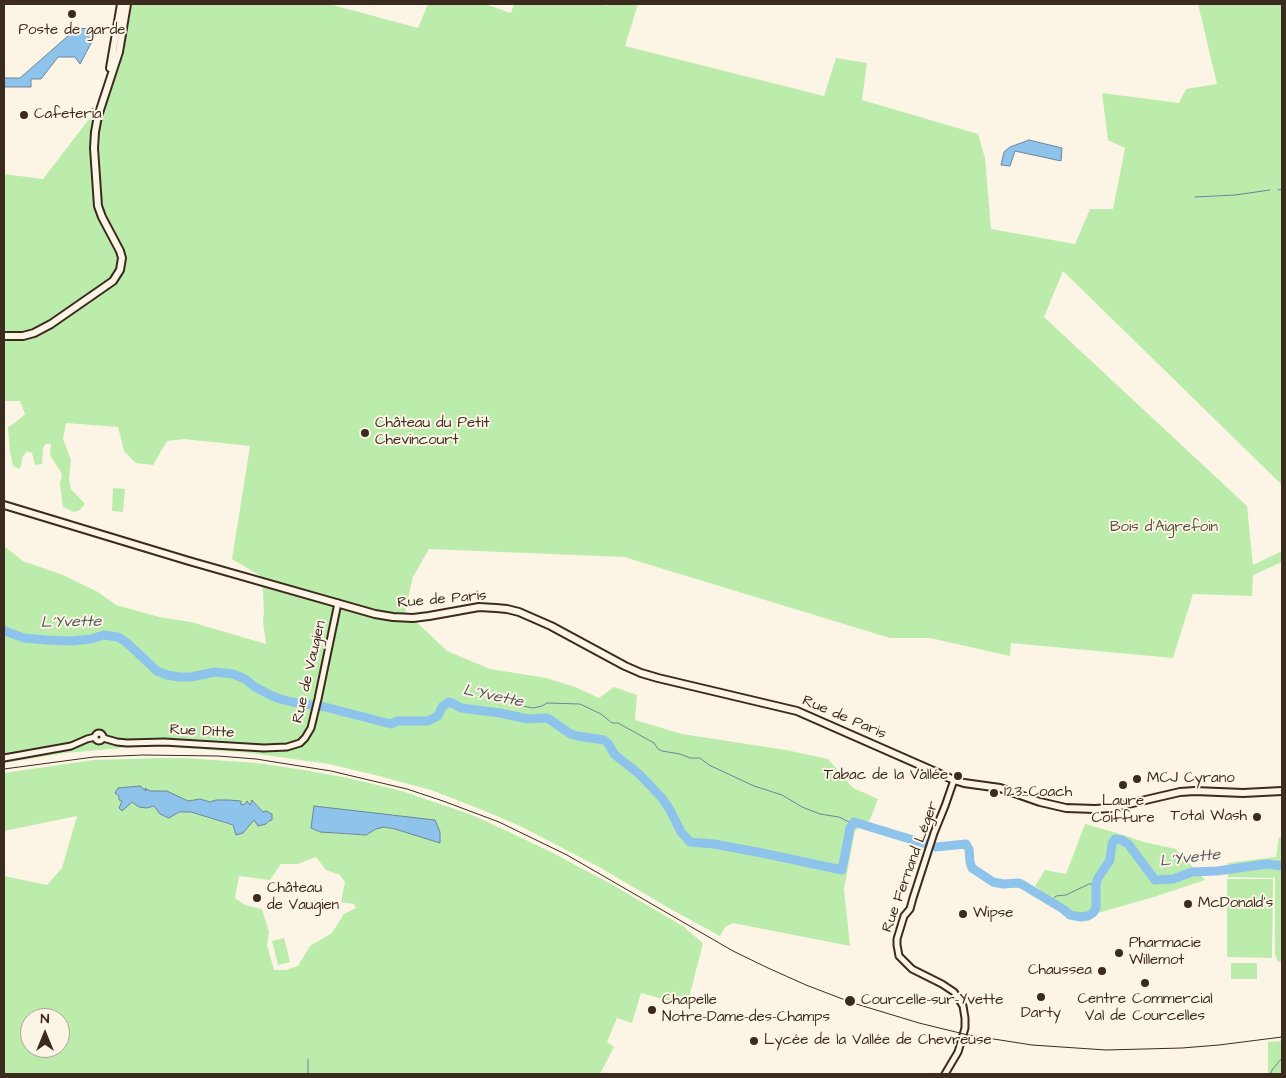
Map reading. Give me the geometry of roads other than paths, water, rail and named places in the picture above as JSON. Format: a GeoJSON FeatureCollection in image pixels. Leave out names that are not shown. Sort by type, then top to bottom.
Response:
{"type":"FeatureCollection","features":[{"type":"Feature","properties":{"kind":"main road"},"geometry":{"type":"LineString","coordinates":[[107,86],[121,4]]}},
{"type":"Feature","properties":{"kind":"main road"},"geometry":{"type":"LineString","coordinates":[[4,336],[23,336],[34,333],[51,324],[117,277],[121,264],[120,251],[98,206],[94,148],[95,132],[107,86],[119,52],[127,4]]}},
{"type":"Feature","properties":{"kind":"main road","name":"Rue de Paris"},"geometry":{"type":"LineString","coordinates":[[4,505],[189,561],[375,614],[406,618],[479,607],[519,612],[551,626],[641,673],[797,711],[954,780],[1000,788],[1040,802],[1066,808],[1111,808],[1180,792],[1243,793],[1282,791]]}},
{"type":"Feature","properties":{"kind":"street","name":"Rue de Vaugien"},"geometry":{"type":"LineString","coordinates":[[300,743],[311,728],[338,603]]}},
{"type":"Feature","properties":{"kind":"street","name":"Rue Ditte"},"geometry":{"type":"LineString","coordinates":[[4,758],[71,746],[87,738],[95,737],[99,741],[103,738],[127,743],[164,742],[264,748],[287,747],[300,743]]}},
{"type":"Feature","properties":{"kind":"street","name":"Rue Fernand Léger"},"geometry":{"type":"LineString","coordinates":[[945,1074],[958,1052],[965,1028],[963,1006],[954,992],[907,966],[899,956],[897,939],[904,916],[910,909],[928,850],[954,780]]}},
{"type":"Feature","properties":{"kind":"water"},"geometry":{"type":"Polygon","coordinates":[[[77,28],[92,29],[95,36],[80,64],[75,57],[58,57],[41,79],[31,79],[31,87],[4,87],[4,78],[20,78],[77,28]]]}},
{"type":"Feature","properties":{"kind":"water"},"geometry":{"type":"Polygon","coordinates":[[[1029,140],[1062,148],[1061,161],[1015,151],[1010,166],[1001,165],[1004,152],[1010,147],[1029,140]]]}},
{"type":"Feature","properties":{"kind":"water"},"geometry":{"type":"Polygon","coordinates":[[[140,786],[146,791],[145,788],[150,791],[167,791],[188,801],[200,799],[210,802],[229,800],[241,801],[241,805],[247,801],[250,805],[252,800],[263,812],[266,811],[272,814],[272,820],[258,826],[254,820],[243,833],[236,835],[233,825],[191,812],[179,812],[169,818],[160,814],[154,806],[147,808],[139,807],[132,802],[122,811],[119,808],[122,801],[119,800],[119,796],[115,793],[118,788],[140,786]]]}},
{"type":"Feature","properties":{"kind":"water"},"geometry":{"type":"Polygon","coordinates":[[[314,806],[435,820],[440,832],[440,843],[384,827],[366,835],[320,832],[311,828],[314,806]]]}},
{"type":"Feature","properties":{"kind":"waterway"},"geometry":{"type":"LineString","coordinates":[[1278,190],[1282,189]]}},
{"type":"Feature","properties":{"kind":"waterway"},"geometry":{"type":"LineString","coordinates":[[1195,197],[1235,195],[1270,190]]}},
{"type":"Feature","properties":{"kind":"waterway","name":"L'Yvette"},"geometry":{"type":"LineString","coordinates":[[4,630],[24,638],[46,640],[71,641],[91,639],[104,635],[118,637],[157,671],[167,675],[191,677],[215,672],[233,674],[280,699],[325,707],[391,724],[398,721],[428,721],[438,716],[442,707],[449,702],[461,708],[528,719],[546,718],[569,733],[604,740],[608,743],[614,754],[639,774],[662,798],[681,832],[690,842],[714,844],[842,870],[850,828],[854,822],[936,847],[966,844],[969,849],[972,868],[993,882],[1003,884],[1019,883],[1070,915],[1088,916],[1096,908],[1096,884],[1110,860],[1112,844],[1115,839],[1122,840],[1129,845],[1155,880],[1173,879],[1192,872],[1217,871],[1267,864],[1282,866]]}},
{"type":"Feature","properties":{"kind":"waterway","name":"L'Yvette"},"geometry":{"type":"LineString","coordinates":[[512,704],[533,708],[547,703],[580,704],[601,714],[612,723],[618,723],[654,743],[662,751],[690,758],[700,758],[709,765],[754,786],[782,795],[802,807],[820,814],[854,822]]}},
{"type":"Feature","properties":{"kind":"waterway"},"geometry":{"type":"LineString","coordinates":[[1051,901],[1056,896],[1066,895],[1089,884],[1096,884]]}},
{"type":"Feature","properties":{"kind":"waterway"},"geometry":{"type":"LineString","coordinates":[[1271,1074],[1282,1058]]}},
{"type":"Feature","properties":{"kind":"waterway"},"geometry":{"type":"LineString","coordinates":[[308,1059],[308,1074]]}},
{"type":"Feature","properties":{"kind":"railway"},"geometry":{"type":"LineString","coordinates":[[4,769],[94,757],[143,755],[218,756],[256,759],[331,771],[407,789],[499,822],[567,855],[733,951],[768,968],[853,1003],[919,1023],[968,1035],[1032,1045],[1106,1050],[1182,1048],[1282,1037]]}},
{"type":"Feature","properties":{"kind":"place","name":"Poste de garde"},"geometry":{"type":"Point","coordinates":[72,14]}},
{"type":"Feature","properties":{"kind":"place","name":"Cafeteria"},"geometry":{"type":"Point","coordinates":[24,115]}},
{"type":"Feature","properties":{"kind":"place","name":"Château du Petit Chevincourt"},"geometry":{"type":"Point","coordinates":[365,433]}},
{"type":"Feature","properties":{"kind":"place","name":"Tabac de la Vallée"},"geometry":{"type":"Point","coordinates":[958,776]}},
{"type":"Feature","properties":{"kind":"place","name":"MCJ Cyrano"},"geometry":{"type":"Point","coordinates":[1137,779]}},
{"type":"Feature","properties":{"kind":"place","name":"Laure Coiffure"},"geometry":{"type":"Point","coordinates":[1123,785]}},
{"type":"Feature","properties":{"kind":"place","name":"123...Coach"},"geometry":{"type":"Point","coordinates":[994,793]}},
{"type":"Feature","properties":{"kind":"place","name":"Total Wash"},"geometry":{"type":"Point","coordinates":[1257,817]}},
{"type":"Feature","properties":{"kind":"place","name":"Château de Vaugien"},"geometry":{"type":"Point","coordinates":[257,898]}},
{"type":"Feature","properties":{"kind":"place","name":"McDonald's"},"geometry":{"type":"Point","coordinates":[1188,904]}},
{"type":"Feature","properties":{"kind":"place","name":"Wipse"},"geometry":{"type":"Point","coordinates":[963,914]}},
{"type":"Feature","properties":{"kind":"place","name":"Pharmacie Willemot"},"geometry":{"type":"Point","coordinates":[1119,953]}},
{"type":"Feature","properties":{"kind":"place","name":"Chaussea"},"geometry":{"type":"Point","coordinates":[1102,971]}},
{"type":"Feature","properties":{"kind":"place","name":"Centre Commercial Val de Courcelles"},"geometry":{"type":"Point","coordinates":[1145,983]}},
{"type":"Feature","properties":{"kind":"place","name":"Darty"},"geometry":{"type":"Point","coordinates":[1041,997]}},
{"type":"Feature","properties":{"kind":"place","name":"Courcelle-sur-Yvette"},"geometry":{"type":"Point","coordinates":[850,1001]}},
{"type":"Feature","properties":{"kind":"place","name":"Chapelle Notre-Dame-des-Champs"},"geometry":{"type":"Point","coordinates":[652,1010]}},
{"type":"Feature","properties":{"kind":"place","name":"Lycée de la Vallée de Chevreuse"},"geometry":{"type":"Point","coordinates":[754,1041]}},
{"type":"Feature","properties":{"kind":"park label","name":"Bois d'Aigrefoin"},"geometry":{"type":"Point","coordinates":[1164,528]}}]}
